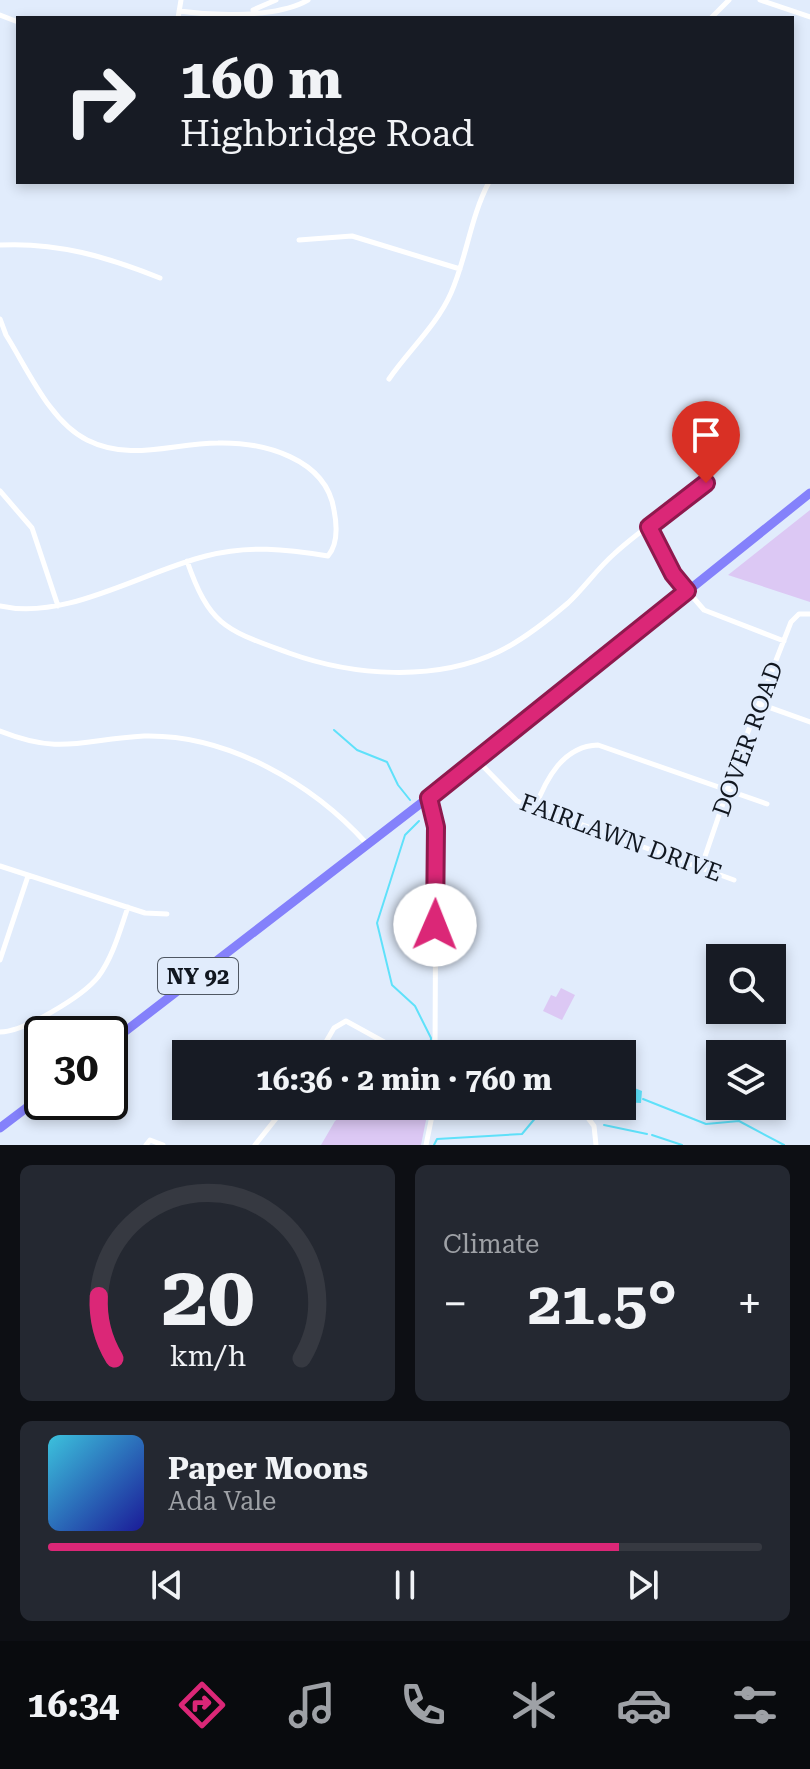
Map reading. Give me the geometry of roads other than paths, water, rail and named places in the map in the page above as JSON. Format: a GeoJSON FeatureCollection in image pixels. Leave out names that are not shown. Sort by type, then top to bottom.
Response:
{"type":"FeatureCollection","features":[{"type":"Feature","properties":{"kind":"highway","name":"NY 92"},"geometry":{"type":"LineString","coordinates":[[128,1029],[429,798],[810,493]]}},
{"type":"Feature","properties":{"kind":"highway"},"geometry":{"type":"LineString","coordinates":[[0,1128],[24,1110]]}},
{"type":"Feature","properties":{"kind":"street"},"geometry":{"type":"LineString","coordinates":[[181,0],[179,15],[283,11],[308,0]]}},
{"type":"Feature","properties":{"kind":"street"},"geometry":{"type":"LineString","coordinates":[[248,11],[276,0]]}},
{"type":"Feature","properties":{"kind":"street"},"geometry":{"type":"LineString","coordinates":[[713,16],[729,0]]}},
{"type":"Feature","properties":{"kind":"street"},"geometry":{"type":"LineString","coordinates":[[760,0],[810,17]]}},
{"type":"Feature","properties":{"kind":"street"},"geometry":{"type":"LineString","coordinates":[[785,9],[788,0]]}},
{"type":"Feature","properties":{"kind":"street"},"geometry":{"type":"LineString","coordinates":[[389,379],[443,309],[460,269],[471,223],[488,184]]}},
{"type":"Feature","properties":{"kind":"street"},"geometry":{"type":"LineString","coordinates":[[299,240],[352,236],[460,269]]}},
{"type":"Feature","properties":{"kind":"street"},"geometry":{"type":"LineString","coordinates":[[0,245],[37,245],[81,251],[160,278]]}},
{"type":"Feature","properties":{"kind":"street"},"geometry":{"type":"LineString","coordinates":[[0,319],[6,335],[65,425],[85,439],[112,449],[135,452],[216,442],[248,444],[300,461],[319,477],[333,498],[337,525],[333,549],[328,556],[275,547],[235,550],[187,561],[58,606],[28,610],[0,606]]}},
{"type":"Feature","properties":{"kind":"street"},"geometry":{"type":"LineString","coordinates":[[187,561],[203,602],[228,629],[330,665],[395,672],[457,664],[511,645],[569,602],[611,556],[648,523],[706,483]]}},
{"type":"Feature","properties":{"kind":"street"},"geometry":{"type":"LineString","coordinates":[[0,491],[32,528],[58,606]]}},
{"type":"Feature","properties":{"kind":"street"},"geometry":{"type":"LineString","coordinates":[[648,523],[673,574],[704,610],[784,641]]}},
{"type":"Feature","properties":{"kind":"street","name":"DOVER ROAD"},"geometry":{"type":"LineString","coordinates":[[701,868],[791,622],[799,614],[810,614]]}},
{"type":"Feature","properties":{"kind":"street"},"geometry":{"type":"LineString","coordinates":[[760,704],[810,722]]}},
{"type":"Feature","properties":{"kind":"street"},"geometry":{"type":"LineString","coordinates":[[0,731],[27,741],[69,747],[147,736],[206,745],[288,777],[307,788],[342,817],[368,845]]}},
{"type":"Feature","properties":{"kind":"street"},"geometry":{"type":"LineString","coordinates":[[535,808],[551,773],[571,754],[590,745],[608,747],[767,804]]}},
{"type":"Feature","properties":{"kind":"street","name":"FAIRLAWN DRIVE"},"geometry":{"type":"LineString","coordinates":[[477,760],[510,797],[734,880]]}},
{"type":"Feature","properties":{"kind":"street"},"geometry":{"type":"LineString","coordinates":[[429,798],[436,827],[435,1040]]}},
{"type":"Feature","properties":{"kind":"street"},"geometry":{"type":"LineString","coordinates":[[0,866],[128,907],[156,915],[167,914]]}},
{"type":"Feature","properties":{"kind":"street"},"geometry":{"type":"LineString","coordinates":[[0,960],[28,876]]}},
{"type":"Feature","properties":{"kind":"street"},"geometry":{"type":"LineString","coordinates":[[0,1032],[26,1026],[95,980],[109,958],[128,907]]}},
{"type":"Feature","properties":{"kind":"street"},"geometry":{"type":"LineString","coordinates":[[327,1040],[334,1028],[346,1021],[381,1040]]}},
{"type":"Feature","properties":{"kind":"street"},"geometry":{"type":"LineString","coordinates":[[255,1145],[277,1120]]}},
{"type":"Feature","properties":{"kind":"street"},"geometry":{"type":"LineString","coordinates":[[426,1145],[431,1120]]}},
{"type":"Feature","properties":{"kind":"street"},"geometry":{"type":"LineString","coordinates":[[590,1120],[594,1126],[596,1145]]}},
{"type":"Feature","properties":{"kind":"street"},"geometry":{"type":"LineString","coordinates":[[146,1145],[150,1140],[163,1145]]}},
{"type":"Feature","properties":{"kind":"water"},"geometry":{"type":"Polygon","coordinates":[[[636,1089],[642,1091],[641,1103],[636,1103],[636,1089]]]}},
{"type":"Feature","properties":{"kind":"waterway"},"geometry":{"type":"LineString","coordinates":[[334,730],[357,750],[387,762],[398,785],[410,800]]}},
{"type":"Feature","properties":{"kind":"waterway"},"geometry":{"type":"LineString","coordinates":[[419,821],[405,835],[377,923],[392,985],[415,1006],[431,1040]]}},
{"type":"Feature","properties":{"kind":"waterway"},"geometry":{"type":"LineString","coordinates":[[643,1099],[706,1124],[739,1121],[784,1145]]}},
{"type":"Feature","properties":{"kind":"waterway"},"geometry":{"type":"LineString","coordinates":[[434,1145],[437,1139],[522,1134],[534,1120]]}},
{"type":"Feature","properties":{"kind":"waterway"},"geometry":{"type":"LineString","coordinates":[[604,1125],[647,1134]]}},
{"type":"Feature","properties":{"kind":"waterway"},"geometry":{"type":"LineString","coordinates":[[652,1135],[682,1145]]}}]}
